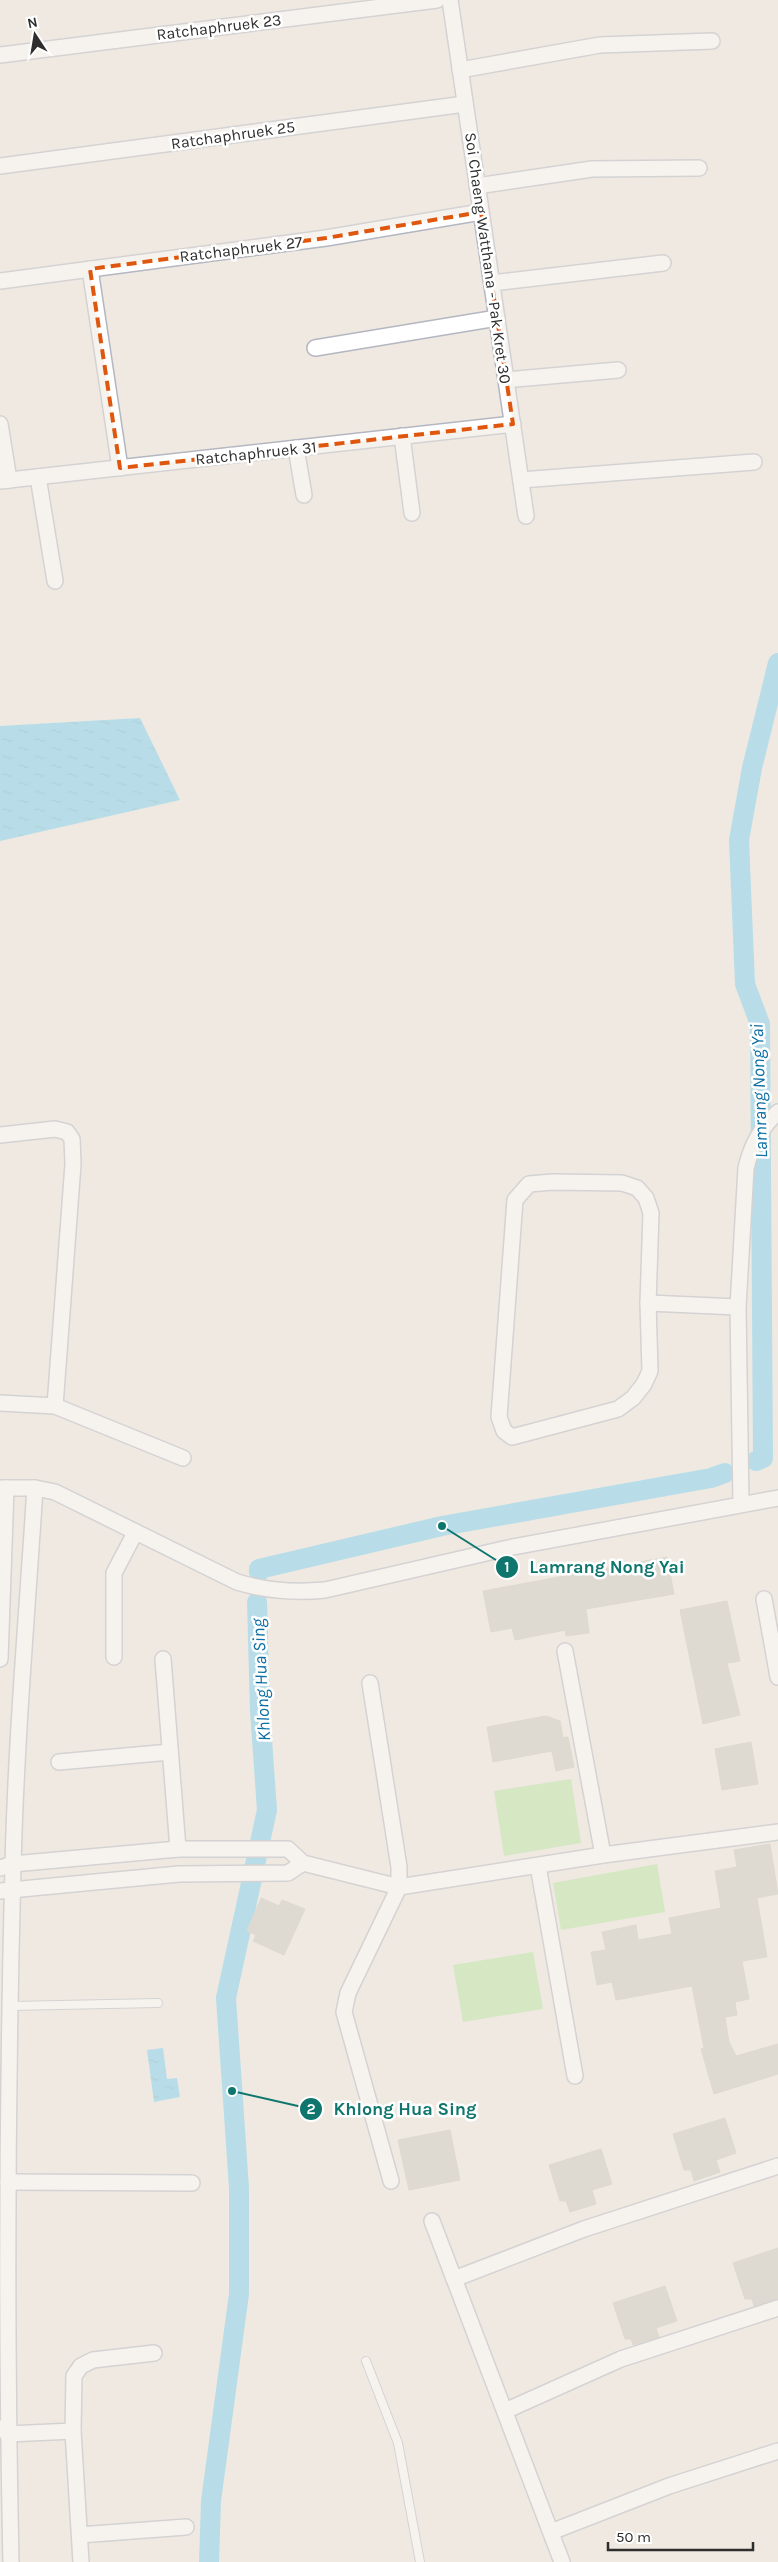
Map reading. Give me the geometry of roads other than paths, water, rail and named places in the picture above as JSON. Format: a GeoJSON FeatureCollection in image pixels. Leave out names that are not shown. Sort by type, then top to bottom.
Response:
{"type":"FeatureCollection","features":[{"type":"Feature","properties":{"kind":"street","name":"Ratchaphruek 23"},"geometry":{"type":"LineString","coordinates":[[0,54],[437,0]]}},
{"type":"Feature","properties":{"kind":"street","name":"Soi Chaeng Watthana - Pak Kret 30"},"geometry":{"type":"LineString","coordinates":[[450,0],[526,516]]}},
{"type":"Feature","properties":{"kind":"street"},"geometry":{"type":"LineString","coordinates":[[460,70],[600,45],[712,41]]}},
{"type":"Feature","properties":{"kind":"street","name":"Ratchaphruek 25"},"geometry":{"type":"LineString","coordinates":[[0,166],[465,104]]}},
{"type":"Feature","properties":{"kind":"street"},"geometry":{"type":"LineString","coordinates":[[478,186],[592,169],[698,168]]}},
{"type":"Feature","properties":{"kind":"street","name":"Ratchaphruek 27"},"geometry":{"type":"LineString","coordinates":[[0,281],[326,238],[481,212]]}},
{"type":"Feature","properties":{"kind":"street"},"geometry":{"type":"LineString","coordinates":[[492,282],[663,263]]}},
{"type":"Feature","properties":{"kind":"street"},"geometry":{"type":"LineString","coordinates":[[90,269],[120,468]]}},
{"type":"Feature","properties":{"kind":"street"},"geometry":{"type":"LineString","coordinates":[[315,348],[497,318]]}},
{"type":"Feature","properties":{"kind":"street"},"geometry":{"type":"LineString","coordinates":[[506,380],[618,370]]}},
{"type":"Feature","properties":{"kind":"street"},"geometry":{"type":"LineString","coordinates":[[0,424],[4,481]]}},
{"type":"Feature","properties":{"kind":"street","name":"Ratchaphruek 31"},"geometry":{"type":"LineString","coordinates":[[4,481],[513,424]]}},
{"type":"Feature","properties":{"kind":"street"},"geometry":{"type":"LineString","coordinates":[[402,436],[412,513]]}},
{"type":"Feature","properties":{"kind":"street"},"geometry":{"type":"LineString","coordinates":[[296,448],[304,495]]}},
{"type":"Feature","properties":{"kind":"street"},"geometry":{"type":"LineString","coordinates":[[521,480],[754,462]]}},
{"type":"Feature","properties":{"kind":"street"},"geometry":{"type":"LineString","coordinates":[[38,477],[55,581]]}},
{"type":"Feature","properties":{"kind":"street"},"geometry":{"type":"LineString","coordinates":[[741,1504],[738,1307],[746,1168],[750,1149],[775,1115]]}},
{"type":"Feature","properties":{"kind":"street"},"geometry":{"type":"LineString","coordinates":[[0,1135],[55,1129],[67,1132],[72,1139],[73,1164],[55,1406]]}},
{"type":"Feature","properties":{"kind":"street"},"geometry":{"type":"LineString","coordinates":[[553,1182],[622,1183],[637,1188],[646,1198],[651,1213],[648,1303],[650,1371],[644,1384],[633,1398],[618,1409],[527,1434],[512,1437],[504,1431],[498,1418],[514,1200],[529,1184],[553,1182]]}},
{"type":"Feature","properties":{"kind":"street"},"geometry":{"type":"LineString","coordinates":[[648,1303],[738,1307]]}},
{"type":"Feature","properties":{"kind":"street"},"geometry":{"type":"LineString","coordinates":[[0,1403],[55,1406],[184,1458]]}},
{"type":"Feature","properties":{"kind":"street"},"geometry":{"type":"LineString","coordinates":[[0,1659],[3,1488],[35,1488],[56,1492],[135,1533],[237,1582],[262,1589],[295,1593],[325,1590],[508,1548],[778,1498]]}},
{"type":"Feature","properties":{"kind":"street"},"geometry":{"type":"LineString","coordinates":[[10,2562],[4,2430],[8,2182],[4,2164],[11,2006],[6,1890],[35,1488]]}},
{"type":"Feature","properties":{"kind":"street"},"geometry":{"type":"LineString","coordinates":[[114,1657],[114,1573],[135,1533]]}},
{"type":"Feature","properties":{"kind":"street"},"geometry":{"type":"LineString","coordinates":[[764,1599],[778,1677]]}},
{"type":"Feature","properties":{"kind":"street"},"geometry":{"type":"LineString","coordinates":[[565,1651],[603,1854]]}},
{"type":"Feature","properties":{"kind":"street"},"geometry":{"type":"LineString","coordinates":[[163,1659],[178,1849]]}},
{"type":"Feature","properties":{"kind":"street"},"geometry":{"type":"LineString","coordinates":[[370,1683],[399,1868],[399,1887],[348,1993],[344,2012],[391,2181]]}},
{"type":"Feature","properties":{"kind":"street"},"geometry":{"type":"LineString","coordinates":[[59,1762],[170,1752]]}},
{"type":"Feature","properties":{"kind":"street"},"geometry":{"type":"LineString","coordinates":[[7,1866],[178,1849],[288,1849],[303,1863],[399,1887],[603,1854],[778,1832]]}},
{"type":"Feature","properties":{"kind":"street"},"geometry":{"type":"LineString","coordinates":[[6,1890],[179,1874],[288,1873],[303,1863]]}},
{"type":"Feature","properties":{"kind":"street"},"geometry":{"type":"LineString","coordinates":[[538,1866],[576,2076]]}},
{"type":"Feature","properties":{"kind":"street"},"geometry":{"type":"LineString","coordinates":[[454,2279],[584,2229],[778,2166]]}},
{"type":"Feature","properties":{"kind":"street"},"geometry":{"type":"LineString","coordinates":[[8,2182],[192,2183]]}},
{"type":"Feature","properties":{"kind":"street"},"geometry":{"type":"LineString","coordinates":[[432,2221],[562,2562]]}},
{"type":"Feature","properties":{"kind":"street"},"geometry":{"type":"LineString","coordinates":[[505,2411],[621,2359],[778,2308]]}},
{"type":"Feature","properties":{"kind":"street"},"geometry":{"type":"LineString","coordinates":[[81,2562],[73,2431],[74,2376],[81,2366],[93,2360],[154,2353]]}},
{"type":"Feature","properties":{"kind":"street"},"geometry":{"type":"LineString","coordinates":[[4,2430],[73,2431]]}},
{"type":"Feature","properties":{"kind":"street"},"geometry":{"type":"LineString","coordinates":[[551,2532],[669,2486],[778,2452]]}},
{"type":"Feature","properties":{"kind":"street"},"geometry":{"type":"LineString","coordinates":[[80,2535],[186,2527]]}},
{"type":"Feature","properties":{"kind":"lane"},"geometry":{"type":"LineString","coordinates":[[11,2006],[158,2004]]}},
{"type":"Feature","properties":{"kind":"lane"},"geometry":{"type":"LineString","coordinates":[[366,2361],[398,2443],[420,2562]]}},
{"type":"Feature","properties":{"kind":"water"},"geometry":{"type":"Polygon","coordinates":[[[140,718],[180,800],[0,841],[0,726],[140,718]]]}},
{"type":"Feature","properties":{"kind":"water"},"geometry":{"type":"Polygon","coordinates":[[[163,2048],[167,2079],[177,2078],[180,2097],[154,2102],[147,2050],[163,2048]]]}},
{"type":"Feature","properties":{"kind":"waterway","name":"Lamrang Nong Yai"},"geometry":{"type":"LineString","coordinates":[[756,1461],[763,1458],[760,1024],[745,984],[739,840],[752,768],[778,663]]}},
{"type":"Feature","properties":{"kind":"waterway","name":"Lamrang Nong Yai"},"geometry":{"type":"LineString","coordinates":[[259,1572],[259,1569],[442,1526],[711,1478],[725,1473]]}},
{"type":"Feature","properties":{"kind":"waterway","name":"Khlong Hua Sing"},"geometry":{"type":"LineString","coordinates":[[209,2562],[211,2501],[239,2294],[239,2188],[226,1998],[267,1810],[260,1711],[257,1602]]}},
{"type":"Feature","properties":{"kind":"place","name":"Lamrang Nong Yai"},"geometry":{"type":"Point","coordinates":[442,1526]}},
{"type":"Feature","properties":{"kind":"place","name":"Khlong Hua Sing"},"geometry":{"type":"Point","coordinates":[232,2091]}}]}
